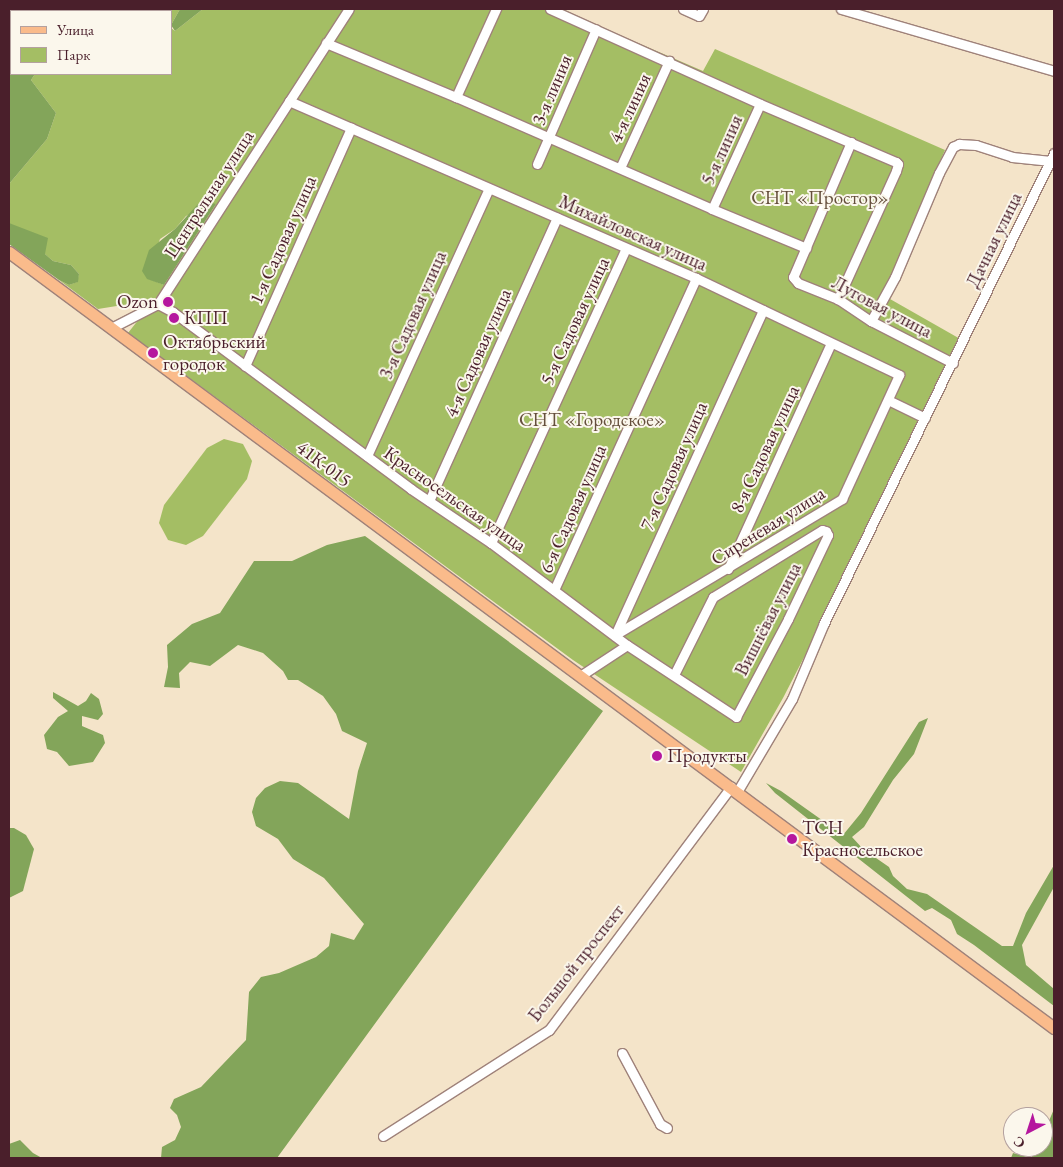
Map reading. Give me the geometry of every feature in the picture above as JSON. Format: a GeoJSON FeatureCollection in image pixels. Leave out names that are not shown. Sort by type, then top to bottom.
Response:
{"type":"FeatureCollection","features":[{"type":"Feature","properties":{"kind":"main road","name":"41К-015"},"geometry":{"type":"LineString","coordinates":[[9,252],[1054,1028]]}},
{"type":"Feature","properties":{"kind":"street","name":"Центральная улица"},"geometry":{"type":"LineString","coordinates":[[158,304],[349,9]]}},
{"type":"Feature","properties":{"kind":"street"},"geometry":{"type":"LineString","coordinates":[[456,96],[496,9]]}},
{"type":"Feature","properties":{"kind":"street"},"geometry":{"type":"LineString","coordinates":[[550,9],[898,164],[838,299]]}},
{"type":"Feature","properties":{"kind":"street"},"geometry":{"type":"LineString","coordinates":[[683,9],[699,16],[703,9]]}},
{"type":"Feature","properties":{"kind":"street"},"geometry":{"type":"LineString","coordinates":[[841,9],[1054,71]]}},
{"type":"Feature","properties":{"kind":"street","name":"3-я линия"},"geometry":{"type":"LineString","coordinates":[[537,164],[596,29]]}},
{"type":"Feature","properties":{"kind":"street"},"geometry":{"type":"LineString","coordinates":[[326,43],[456,96],[712,209],[806,248],[851,142]]}},
{"type":"Feature","properties":{"kind":"street","name":"4-я линия"},"geometry":{"type":"LineString","coordinates":[[620,168],[670,61]]}},
{"type":"Feature","properties":{"kind":"street","name":"Михайловская улица"},"geometry":{"type":"LineString","coordinates":[[289,101],[696,278],[899,375],[888,400]]}},
{"type":"Feature","properties":{"kind":"street","name":"5-я линия"},"geometry":{"type":"LineString","coordinates":[[712,209],[760,104]]}},
{"type":"Feature","properties":{"kind":"street","name":"1-я Садовая улица"},"geometry":{"type":"LineString","coordinates":[[245,366],[351,128]]}},
{"type":"Feature","properties":{"kind":"street"},"geometry":{"type":"LineString","coordinates":[[871,321],[895,277],[947,155],[953,147],[960,144],[976,145],[1012,157],[1052,157]]}},
{"type":"Feature","properties":{"kind":"street","name":"Дачная улица"},"geometry":{"type":"LineString","coordinates":[[925,418],[1052,157]]}},
{"type":"Feature","properties":{"kind":"street","name":"3-я Садовая улица"},"geometry":{"type":"LineString","coordinates":[[367,456],[489,188]]}},
{"type":"Feature","properties":{"kind":"street","name":"4-я Садовая улица"},"geometry":{"type":"LineString","coordinates":[[429,501],[557,218]]}},
{"type":"Feature","properties":{"kind":"street","name":"5-я Садовая улица"},"geometry":{"type":"LineString","coordinates":[[491,543],[626,248]]}},
{"type":"Feature","properties":{"kind":"street","name":"Луговая улица"},"geometry":{"type":"LineString","coordinates":[[806,248],[793,277],[795,280],[838,299],[871,321],[953,363]]}},
{"type":"Feature","properties":{"kind":"street","name":"6-я Садовая улица"},"geometry":{"type":"LineString","coordinates":[[554,590],[696,278]]}},
{"type":"Feature","properties":{"kind":"street"},"geometry":{"type":"LineString","coordinates":[[110,328],[158,304]]}},
{"type":"Feature","properties":{"kind":"street","name":"Красносельская улица"},"geometry":{"type":"LineString","coordinates":[[158,304],[173,312],[367,456],[491,543],[627,644],[736,717]]}},
{"type":"Feature","properties":{"kind":"street","name":"7-я Садовая улица"},"geometry":{"type":"LineString","coordinates":[[615,635],[763,310]]}},
{"type":"Feature","properties":{"kind":"street","name":"8-я Садовая улица"},"geometry":{"type":"LineString","coordinates":[[728,569],[832,342]]}},
{"type":"Feature","properties":{"kind":"street"},"geometry":{"type":"LineString","coordinates":[[888,400],[925,418]]}},
{"type":"Feature","properties":{"kind":"street","name":"Сиреневая улица"},"geometry":{"type":"LineString","coordinates":[[615,635],[842,499],[888,400]]}},
{"type":"Feature","properties":{"kind":"street","name":"Большой проспект"},"geometry":{"type":"LineString","coordinates":[[384,1136],[549,1030],[734,790],[772,737],[792,699],[824,623],[925,418]]}},
{"type":"Feature","properties":{"kind":"street","name":"Вишнёвая улица"},"geometry":{"type":"LineString","coordinates":[[674,675],[713,597],[822,530],[828,535],[788,618],[736,717]]}},
{"type":"Feature","properties":{"kind":"street"},"geometry":{"type":"LineString","coordinates":[[580,676],[627,644]]}},
{"type":"Feature","properties":{"kind":"street"},"geometry":{"type":"LineString","coordinates":[[622,1053],[660,1124],[667,1128]]}},
{"type":"Feature","properties":{"kind":"green space"},"geometry":{"type":"Polygon","coordinates":[[[9,9],[67,9],[10,10],[10,75],[34,75],[31,80],[56,113],[47,139],[9,184],[9,9]]]}},
{"type":"Feature","properties":{"kind":"green space"},"geometry":{"type":"Polygon","coordinates":[[[180,9],[172,23],[172,10],[68,10],[180,9]]]}},
{"type":"Feature","properties":{"kind":"green space"},"geometry":{"type":"Polygon","coordinates":[[[180,9],[203,9],[175,31],[172,23],[180,9]]]}},
{"type":"Feature","properties":{"kind":"green space","name":"СНТ «Городское»"},"geometry":{"type":"Polygon","coordinates":[[[203,9],[559,9],[703,71],[715,49],[945,150],[883,295],[962,340],[861,547],[783,698],[741,772],[573,660],[128,333],[154,300],[98,309],[59,280],[69,285],[77,282],[79,274],[71,265],[53,261],[9,223],[9,184],[47,139],[56,113],[31,80],[34,75],[172,75],[172,29],[175,31],[203,9]],[[216,204],[186,216],[175,229],[160,239],[147,278],[164,285],[216,204]]]}},
{"type":"Feature","properties":{"kind":"green space"},"geometry":{"type":"Polygon","coordinates":[[[208,202],[216,204],[164,285],[147,279],[142,271],[149,250],[175,229],[198,204],[208,202]]]}},
{"type":"Feature","properties":{"kind":"green space"},"geometry":{"type":"Polygon","coordinates":[[[9,223],[48,238],[45,254],[53,261],[71,265],[79,274],[78,282],[69,285],[59,280],[9,244],[9,223]]]}},
{"type":"Feature","properties":{"kind":"green space"},"geometry":{"type":"Polygon","coordinates":[[[224,439],[243,444],[252,461],[247,479],[203,536],[186,545],[168,540],[159,523],[164,505],[207,448],[224,439]]]}},
{"type":"Feature","properties":{"kind":"green space"},"geometry":{"type":"Polygon","coordinates":[[[365,536],[603,711],[277,1158],[161,1158],[162,1147],[175,1140],[181,1127],[177,1115],[170,1108],[174,1099],[201,1087],[246,1040],[249,992],[261,977],[279,973],[316,957],[329,946],[331,933],[354,940],[364,924],[324,878],[293,859],[278,839],[256,826],[252,812],[256,798],[265,788],[280,781],[298,783],[349,819],[358,771],[367,743],[342,731],[336,714],[323,696],[298,680],[288,680],[283,671],[263,653],[238,645],[210,666],[190,662],[179,673],[180,688],[164,687],[168,667],[167,645],[192,624],[220,613],[254,561],[292,561],[327,545],[365,536]]]}},
{"type":"Feature","properties":{"kind":"green space"},"geometry":{"type":"Polygon","coordinates":[[[53,692],[78,706],[86,701],[91,693],[99,699],[103,714],[98,720],[82,716],[82,726],[103,735],[105,743],[93,762],[69,766],[57,752],[47,749],[44,735],[58,717],[68,711],[53,698],[53,692]]]}},
{"type":"Feature","properties":{"kind":"green space"},"geometry":{"type":"Polygon","coordinates":[[[928,718],[914,754],[893,780],[864,827],[852,837],[863,849],[889,867],[893,876],[907,889],[927,894],[1002,946],[1013,946],[1026,913],[1054,865],[1054,887],[1022,945],[1026,965],[1054,989],[1054,1006],[957,934],[951,920],[932,908],[925,911],[775,793],[766,783],[781,791],[843,835],[861,813],[919,722],[928,718]]]}},
{"type":"Feature","properties":{"kind":"green space"},"geometry":{"type":"Polygon","coordinates":[[[9,828],[14,828],[26,835],[34,849],[23,891],[9,898],[9,828]]]}},
{"type":"Feature","properties":{"kind":"green space"},"geometry":{"type":"Polygon","coordinates":[[[1054,1109],[1054,1158],[1031,1158],[1053,1157],[1054,1109]]]}},
{"type":"Feature","properties":{"kind":"green space"},"geometry":{"type":"Polygon","coordinates":[[[20,1140],[33,1153],[42,1158],[9,1158],[9,1144],[20,1140]]]}},
{"type":"Feature","properties":{"kind":"green space"},"geometry":{"type":"Polygon","coordinates":[[[1011,1157],[1031,1158],[1011,1158],[1011,1157]]]}},
{"type":"Feature","properties":{"kind":"place","name":"Ozon"},"geometry":{"type":"Point","coordinates":[168,302]}},
{"type":"Feature","properties":{"kind":"place","name":"КПП"},"geometry":{"type":"Point","coordinates":[174,318]}},
{"type":"Feature","properties":{"kind":"place","name":"Октябрьский городок"},"geometry":{"type":"Point","coordinates":[153,353]}},
{"type":"Feature","properties":{"kind":"place","name":"Продукты"},"geometry":{"type":"Point","coordinates":[657,756]}},
{"type":"Feature","properties":{"kind":"place","name":"ТСН Красносельское"},"geometry":{"type":"Point","coordinates":[792,839]}},
{"type":"Feature","properties":{"kind":"park label","name":"СНТ «Простор»"},"geometry":{"type":"Point","coordinates":[820,198]}}]}
